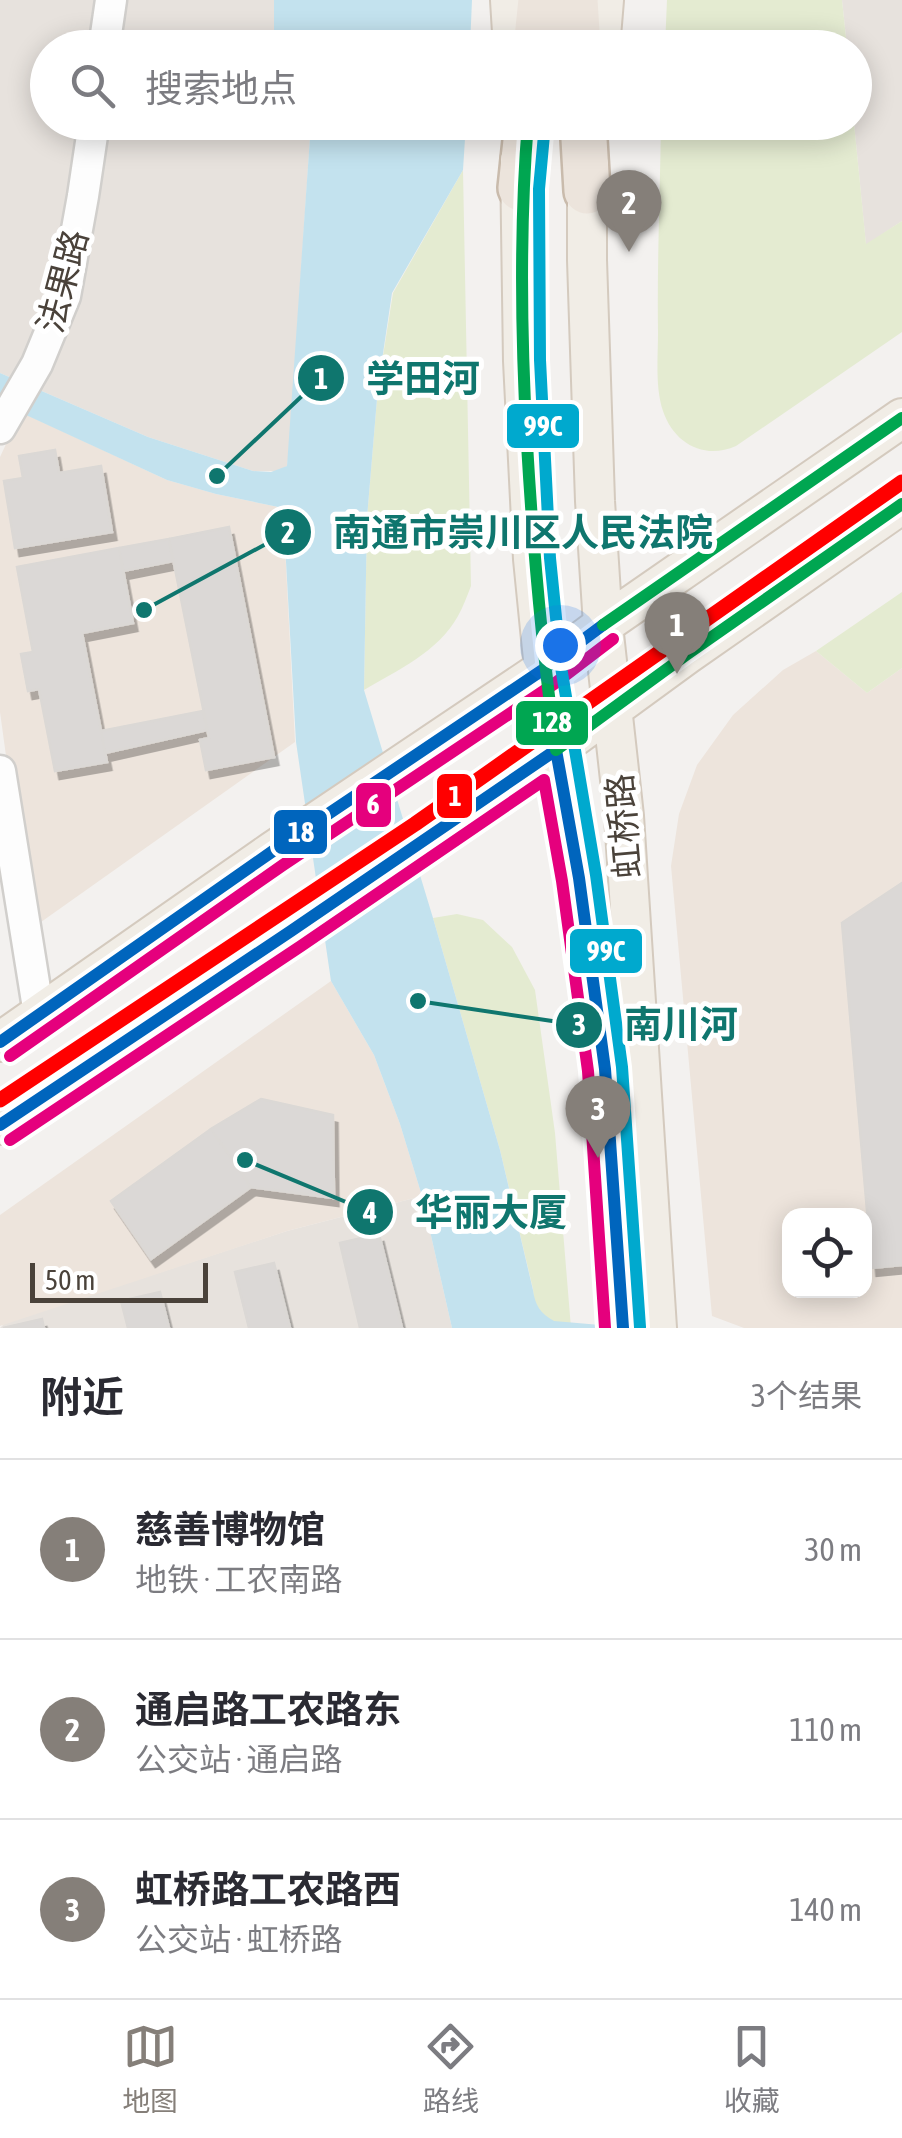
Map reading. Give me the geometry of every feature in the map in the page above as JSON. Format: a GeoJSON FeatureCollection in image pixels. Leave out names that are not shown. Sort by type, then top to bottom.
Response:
{"type":"FeatureCollection","features":[{"type":"Feature","properties":{"kind":"highway"},"geometry":{"type":"LineString","coordinates":[[538,30],[541,0]]}},
{"type":"Feature","properties":{"kind":"highway"},"geometry":{"type":"LineString","coordinates":[[575,0],[577,30]]}},
{"type":"Feature","properties":{"kind":"highway"},"geometry":{"type":"LineString","coordinates":[[522,188],[526,140]]}},
{"type":"Feature","properties":{"kind":"highway"},"geometry":{"type":"LineString","coordinates":[[584,140],[587,191]]}},
{"type":"Feature","properties":{"kind":"main road"},"geometry":{"type":"LineString","coordinates":[[510,0],[512,30]]}},
{"type":"Feature","properties":{"kind":"main road"},"geometry":{"type":"LineString","coordinates":[[602,30],[604,0]]}},
{"type":"Feature","properties":{"kind":"main road","name":"虹桥路"},"geometry":{"type":"LineString","coordinates":[[519,140],[523,361],[533,559],[544,670],[579,878],[639,1322]]}},
{"type":"Feature","properties":{"kind":"main road","name":"虹桥路"},"geometry":{"type":"LineString","coordinates":[[591,140],[587,191],[590,376],[603,624],[624,816],[639,1322]]}},
{"type":"Feature","properties":{"kind":"main road"},"geometry":{"type":"LineString","coordinates":[[0,1042],[272,850],[544,670],[603,624],[902,418]]}},
{"type":"Feature","properties":{"kind":"main road"},"geometry":{"type":"LineString","coordinates":[[0,1125],[556,750],[902,504]]}},
{"type":"Feature","properties":{"kind":"street"},"geometry":{"type":"LineString","coordinates":[[107,30],[111,0]]}},
{"type":"Feature","properties":{"kind":"street","name":"法果路"},"geometry":{"type":"LineString","coordinates":[[0,428],[37,364],[65,296],[91,140]]}},
{"type":"Feature","properties":{"kind":"street"},"geometry":{"type":"LineString","coordinates":[[0,771],[39,1014]]}},
{"type":"Feature","properties":{"kind":"shaded area"},"geometry":{"type":"Polygon","coordinates":[[[0,0],[274,0],[274,30],[30,30],[30,140],[310,140],[287,466],[279,471],[253,471],[148,437],[0,373],[0,0]]]}},
{"type":"Feature","properties":{"kind":"shaded area"},"geometry":{"type":"Polygon","coordinates":[[[842,0],[902,0],[902,221],[866,245],[856,140],[872,140],[872,30],[845,30],[842,0]]]}},
{"type":"Feature","properties":{"kind":"shaded area"},"geometry":{"type":"Polygon","coordinates":[[[21,412],[167,480],[283,508],[295,742],[34,927],[27,909],[0,712],[0,457],[21,412]]]}},
{"type":"Feature","properties":{"kind":"shaded area"},"geometry":{"type":"Polygon","coordinates":[[[816,651],[867,693],[902,668],[902,1328],[744,1328],[712,1316],[671,866],[679,814],[697,765],[733,715],[783,670],[816,651]]]}},
{"type":"Feature","properties":{"kind":"shaded area"},"geometry":{"type":"Polygon","coordinates":[[[331,981],[374,1055],[422,1196],[287,1231],[0,1326],[0,1215],[331,981]]]}},
{"type":"Feature","properties":{"kind":"shaded area"},"geometry":{"type":"Polygon","coordinates":[[[422,1196],[452,1328],[0,1328],[5,1323],[287,1231],[422,1196]]]}},
{"type":"Feature","properties":{"kind":"green space"},"geometry":{"type":"Polygon","coordinates":[[[667,0],[842,0],[845,30],[666,30],[667,0]]]}},
{"type":"Feature","properties":{"kind":"green space"},"geometry":{"type":"Polygon","coordinates":[[[661,140],[856,140],[866,244],[902,221],[902,332],[736,446],[702,450],[675,432],[660,402],[661,140]]]}},
{"type":"Feature","properties":{"kind":"green space"},"geometry":{"type":"Polygon","coordinates":[[[463,170],[471,586],[458,616],[440,640],[364,690],[367,518],[378,387],[393,293],[463,170]]]}},
{"type":"Feature","properties":{"kind":"green space"},"geometry":{"type":"Polygon","coordinates":[[[902,592],[902,668],[867,693],[816,651],[902,592]]]}},
{"type":"Feature","properties":{"kind":"green space"},"geometry":{"type":"Polygon","coordinates":[[[457,914],[483,920],[512,947],[535,990],[555,1133],[571,1328],[536,1328],[533,1289],[500,1150],[433,918],[457,914]]]}},
{"type":"Feature","properties":{"kind":"water"},"geometry":{"type":"Polygon","coordinates":[[[274,0],[472,0],[471,30],[274,30],[274,0]]]}},
{"type":"Feature","properties":{"kind":"water"},"geometry":{"type":"Polygon","coordinates":[[[310,140],[465,140],[463,170],[392,293],[378,387],[367,518],[364,690],[500,1150],[537,1304],[554,1321],[635,1328],[452,1328],[422,1196],[400,1124],[374,1055],[331,981],[296,742],[283,508],[167,480],[0,403],[0,373],[148,437],[253,471],[271,472],[287,466],[310,140]]]}},
{"type":"Feature","properties":{"kind":"building"},"geometry":{"type":"Polygon","coordinates":[[[55,450],[59,473],[101,466],[112,532],[15,548],[4,481],[23,478],[19,456],[55,450]]]}},
{"type":"Feature","properties":{"kind":"building"},"geometry":{"type":"Polygon","coordinates":[[[229,527],[274,757],[206,770],[200,740],[209,738],[169,539],[229,527]]]}},
{"type":"Feature","properties":{"kind":"building"},"geometry":{"type":"Polygon","coordinates":[[[169,539],[173,561],[123,571],[119,548],[169,539]]]}},
{"type":"Feature","properties":{"kind":"building"},"geometry":{"type":"Polygon","coordinates":[[[119,548],[133,623],[82,633],[107,762],[55,771],[39,689],[28,691],[21,654],[33,652],[17,567],[119,548]]]}},
{"type":"Feature","properties":{"kind":"building"},"geometry":{"type":"Polygon","coordinates":[[[203,711],[207,730],[105,753],[101,731],[203,711]]]}},
{"type":"Feature","properties":{"kind":"building"},"geometry":{"type":"Polygon","coordinates":[[[902,883],[902,1265],[872,1268],[872,1208],[867,1208],[842,923],[902,883]]]}},
{"type":"Feature","properties":{"kind":"building"},"geometry":{"type":"Polygon","coordinates":[[[261,1099],[333,1115],[334,1198],[251,1187],[211,1129],[261,1099]]]}},
{"type":"Feature","properties":{"kind":"building"},"geometry":{"type":"Polygon","coordinates":[[[211,1129],[251,1187],[151,1259],[111,1201],[211,1129]]]}},
{"type":"Feature","properties":{"kind":"building"},"geometry":{"type":"Polygon","coordinates":[[[379,1234],[402,1328],[360,1328],[340,1243],[379,1234]]]}},
{"type":"Feature","properties":{"kind":"building"},"geometry":{"type":"Polygon","coordinates":[[[274,1263],[290,1328],[249,1328],[235,1272],[274,1263]]]}},
{"type":"Feature","properties":{"kind":"building"},"geometry":{"type":"Polygon","coordinates":[[[160,1292],[169,1328],[128,1328],[121,1301],[160,1292]]]}},
{"type":"Feature","properties":{"kind":"building"},"geometry":{"type":"Polygon","coordinates":[[[42,1319],[44,1328],[3,1328],[42,1319]]]}},
{"type":"Feature","properties":{"kind":"transit line","name":"128"},"geometry":{"type":"LineString","coordinates":[[527,140],[522,243],[525,404],[538,598],[556,750],[902,504]]}},
{"type":"Feature","properties":{"kind":"transit line","name":"99C"},"geometry":{"type":"LineString","coordinates":[[544,140],[539,189],[540,360],[550,558],[561,667],[596,875],[622,1067],[640,1327]]}},
{"type":"Feature","properties":{"kind":"transit line","name":"128"},"geometry":{"type":"LineString","coordinates":[[603,625],[902,418]]}},
{"type":"Feature","properties":{"kind":"transit line","name":"1"},"geometry":{"type":"LineString","coordinates":[[0,1100],[415,824],[902,482]]}},
{"type":"Feature","properties":{"kind":"transit line","name":"18"},"geometry":{"type":"LineString","coordinates":[[0,1042],[603,625]]}},
{"type":"Feature","properties":{"kind":"transit line","name":"6"},"geometry":{"type":"LineString","coordinates":[[10,1056],[283,865],[554,684],[613,639]]}},
{"type":"Feature","properties":{"kind":"transit line","name":"18"},"geometry":{"type":"LineString","coordinates":[[0,1125],[556,750],[579,878],[605,1069],[623,1328]]}},
{"type":"Feature","properties":{"kind":"transit line","name":"6"},"geometry":{"type":"LineString","coordinates":[[10,1140],[544,780],[588,1071],[605,1328]]}},
{"type":"Feature","properties":{"kind":"place","name":"通启路工农路东"},"geometry":{"type":"Point","coordinates":[629,252]}},
{"type":"Feature","properties":{"kind":"place","name":"学田河"},"geometry":{"type":"Point","coordinates":[217,476]}},
{"type":"Feature","properties":{"kind":"place","name":"南通市崇川区人民法院"},"geometry":{"type":"Point","coordinates":[144,610]}},
{"type":"Feature","properties":{"kind":"place","name":"慈善博物馆"},"geometry":{"type":"Point","coordinates":[677,674]}},
{"type":"Feature","properties":{"kind":"place","name":"南川河"},"geometry":{"type":"Point","coordinates":[418,1001]}},
{"type":"Feature","properties":{"kind":"place","name":"虹桥路工农路西"},"geometry":{"type":"Point","coordinates":[598,1158]}},
{"type":"Feature","properties":{"kind":"place","name":"华丽大厦"},"geometry":{"type":"Point","coordinates":[245,1160]}}]}
